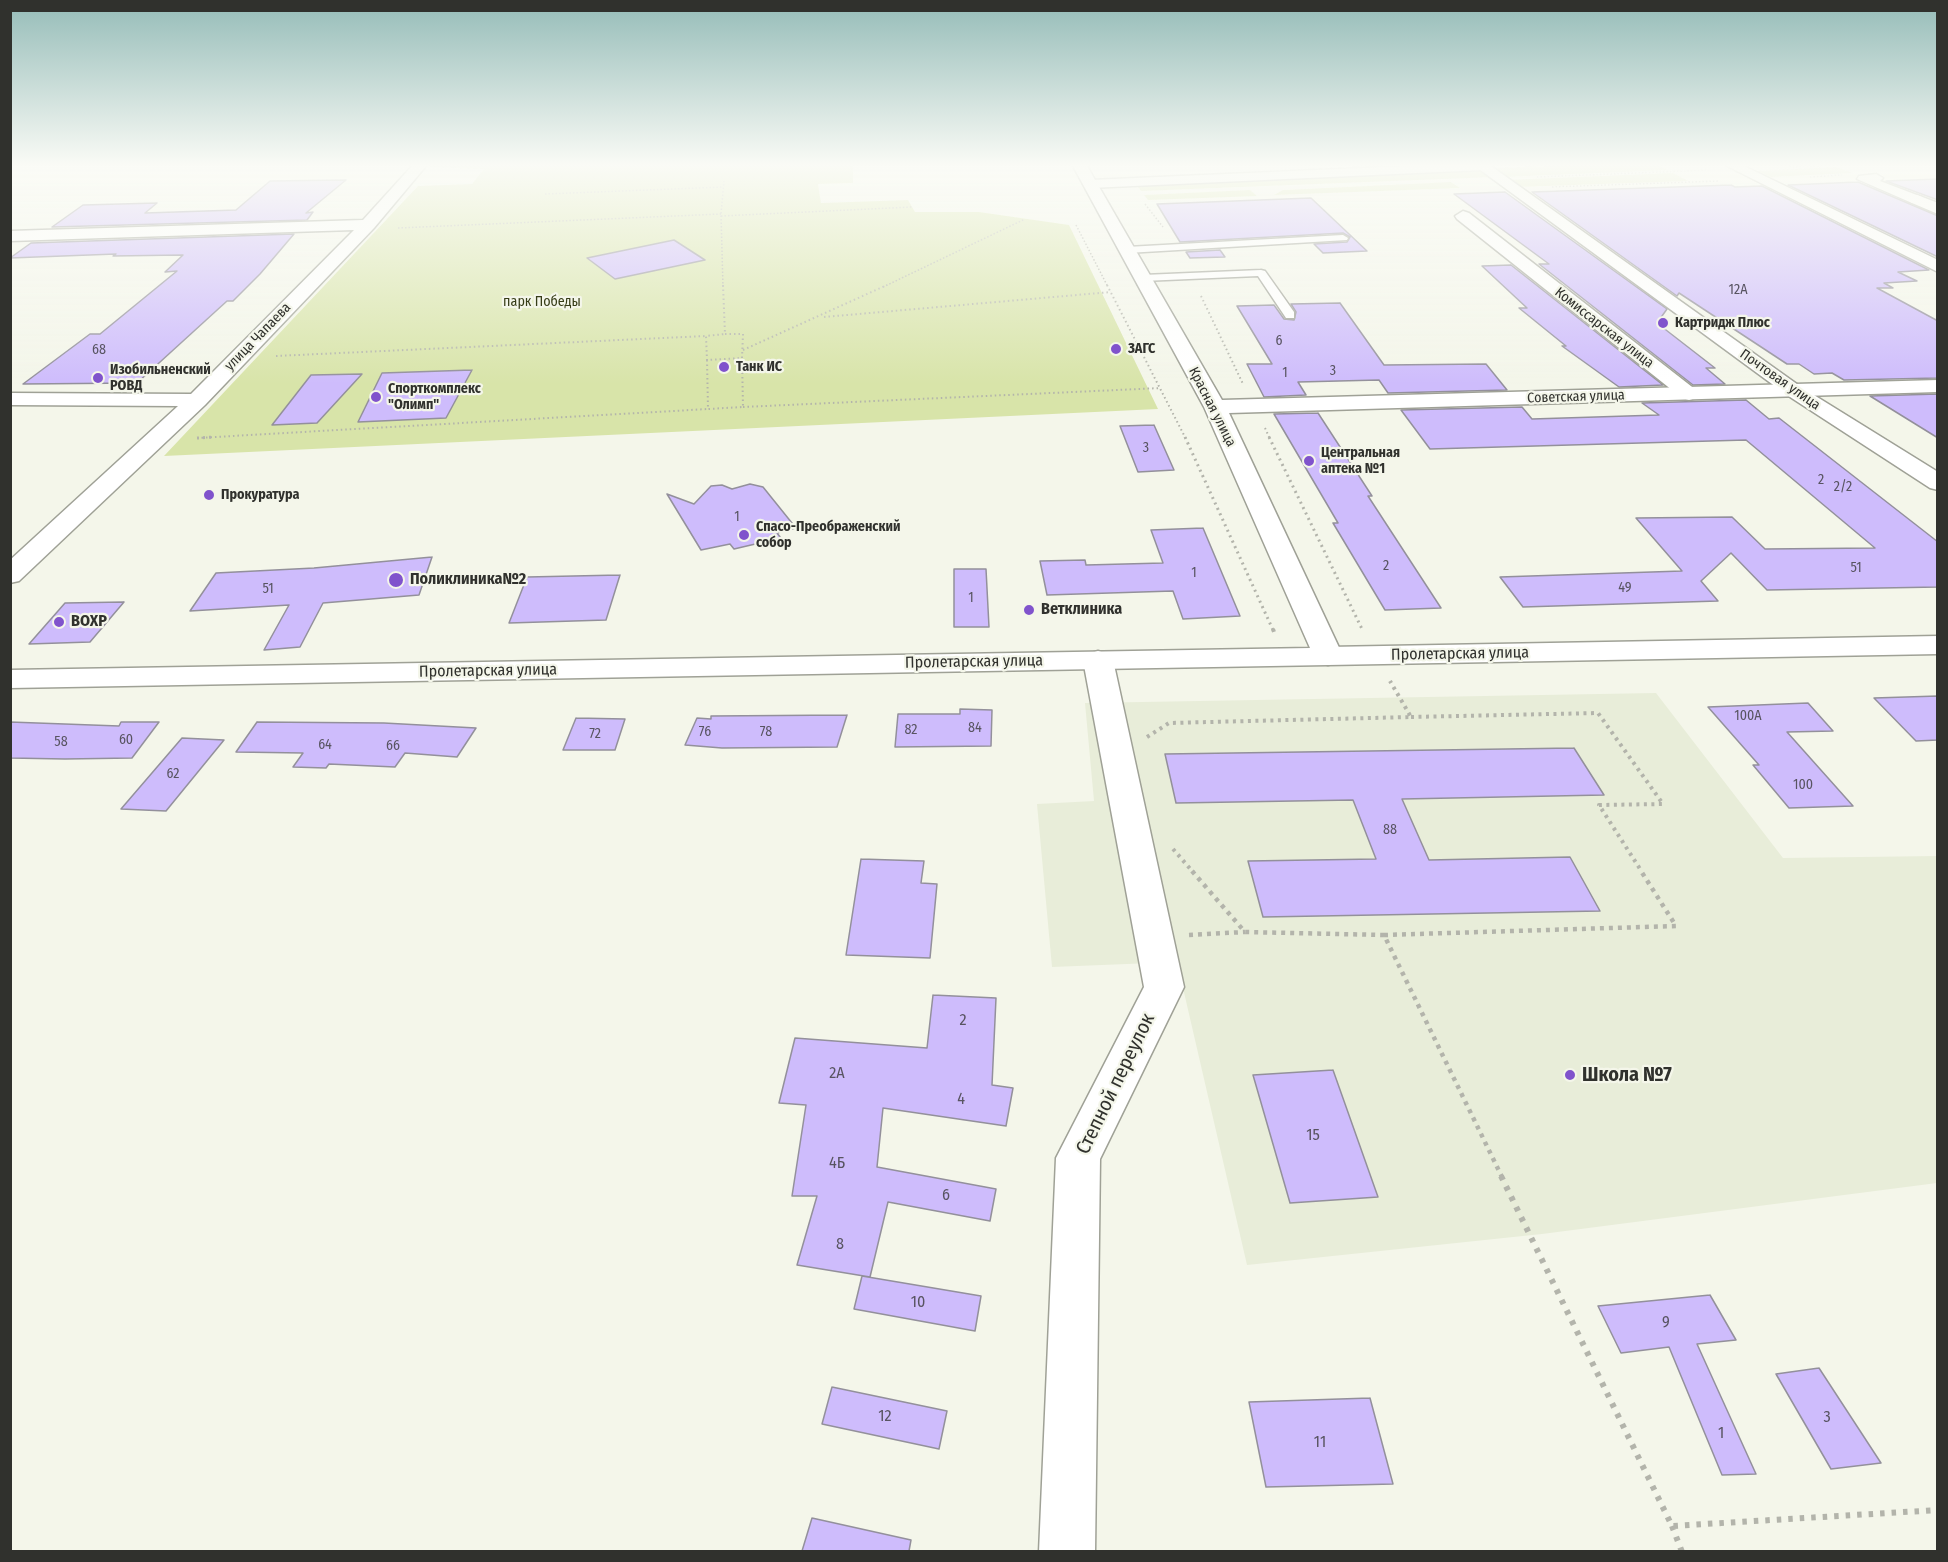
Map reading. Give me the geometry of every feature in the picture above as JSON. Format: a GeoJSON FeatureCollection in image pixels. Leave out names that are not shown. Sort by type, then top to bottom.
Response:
{"type":"FeatureCollection","features":[{"type":"Feature","properties":{"kind":"street","name":"улица Чапаева"},"geometry":{"type":"LineString","coordinates":[[10,575],[197,400],[353,239]]}},
{"type":"Feature","properties":{"kind":"street","name":"Красная улица"},"geometry":{"type":"LineString","coordinates":[[1121,239],[1215,407],[1328,656]]}},
{"type":"Feature","properties":{"kind":"street","name":"Комиссарская улица"},"geometry":{"type":"LineString","coordinates":[[1492,239],[1689,394]]}},
{"type":"Feature","properties":{"kind":"street","name":"Почтовая улица"},"geometry":{"type":"LineString","coordinates":[[1583,239],[1794,391],[1938,483]]}},
{"type":"Feature","properties":{"kind":"street"},"geometry":{"type":"LineString","coordinates":[[1881,239],[1938,267]]}},
{"type":"Feature","properties":{"kind":"street","name":"Советская улица"},"geometry":{"type":"LineString","coordinates":[[1215,407],[1938,386]]}},
{"type":"Feature","properties":{"kind":"street"},"geometry":{"type":"LineString","coordinates":[[10,399],[197,400]]}},
{"type":"Feature","properties":{"kind":"street","name":"Пролетарская улица"},"geometry":{"type":"LineString","coordinates":[[10,679],[1938,645]]}},
{"type":"Feature","properties":{"kind":"street","name":"Степной переулок"},"geometry":{"type":"LineString","coordinates":[[1067,1551],[1078,1158],[1164,987],[1098,660]]}},
{"type":"Feature","properties":{"kind":"lane"},"geometry":{"type":"LineString","coordinates":[[1127,250],[1326,239]]}},
{"type":"Feature","properties":{"kind":"lane"},"geometry":{"type":"LineString","coordinates":[[1143,278],[1261,273],[1290,315]]}},
{"type":"Feature","properties":{"kind":"path"},"geometry":{"type":"LineString","coordinates":[[722,239],[725,334]]}},
{"type":"Feature","properties":{"kind":"path"},"geometry":{"type":"LineString","coordinates":[[742,350],[820,317],[983,239]]}},
{"type":"Feature","properties":{"kind":"path"},"geometry":{"type":"LineString","coordinates":[[1083,239],[1161,388],[1285,657]]}},
{"type":"Feature","properties":{"kind":"path"},"geometry":{"type":"LineString","coordinates":[[820,317],[1111,292]]}},
{"type":"Feature","properties":{"kind":"path"},"geometry":{"type":"LineString","coordinates":[[238,358],[743,334],[743,407]]}},
{"type":"Feature","properties":{"kind":"path"},"geometry":{"type":"LineString","coordinates":[[706,336],[708,409]]}},
{"type":"Feature","properties":{"kind":"path"},"geometry":{"type":"LineString","coordinates":[[707,360],[742,358]]}},
{"type":"Feature","properties":{"kind":"path"},"geometry":{"type":"LineString","coordinates":[[154,441],[743,407],[1161,388]]}},
{"type":"Feature","properties":{"kind":"path"},"geometry":{"type":"LineString","coordinates":[[1254,406],[1375,655]]}},
{"type":"Feature","properties":{"kind":"path"},"geometry":{"type":"LineString","coordinates":[[1391,683],[1412,717]]}},
{"type":"Feature","properties":{"kind":"path"},"geometry":{"type":"LineString","coordinates":[[1118,755],[1169,723],[1598,713],[1663,804],[1599,805],[1676,926],[1384,935],[1245,932],[1154,936]]}},
{"type":"Feature","properties":{"kind":"path"},"geometry":{"type":"LineString","coordinates":[[1170,846],[1245,932]]}},
{"type":"Feature","properties":{"kind":"path"},"geometry":{"type":"LineString","coordinates":[[1384,935],[1672,1526],[1682,1551]]}},
{"type":"Feature","properties":{"kind":"path"},"geometry":{"type":"LineString","coordinates":[[1672,1526],[1938,1510]]}},
{"type":"Feature","properties":{"kind":"shaded area","name":"Школа №7"},"geometry":{"type":"Polygon","coordinates":[[[1656,693],[1783,858],[1937,856],[1937,1183],[1542,1234],[1247,1265],[1177,962],[1052,967],[1037,804],[1094,801],[1085,703],[1656,693]]]}},
{"type":"Feature","properties":{"kind":"green space","name":"парк Победы"},"geometry":{"type":"Polygon","coordinates":[[[368,239],[1076,239],[1158,409],[164,456],[368,239]]]}},
{"type":"Feature","properties":{"kind":"building"},"geometry":{"type":"Polygon","coordinates":[[[151,239],[290,239],[233,301],[227,301],[137,383],[23,384],[90,334],[100,334],[177,271],[165,272],[183,255],[113,256],[116,254],[10,258],[31,243],[151,239]]]}},
{"type":"Feature","properties":{"kind":"building"},"geometry":{"type":"Polygon","coordinates":[[[1178,239],[1236,239],[1180,242],[1178,239]]]}},
{"type":"Feature","properties":{"kind":"building"},"geometry":{"type":"Polygon","coordinates":[[[1349,239],[1354,239],[1367,251],[1323,253],[1314,244],[1347,242],[1349,239]]]}},
{"type":"Feature","properties":{"kind":"building"},"geometry":{"type":"Polygon","coordinates":[[[1515,239],[1570,239],[1667,309],[1657,323],[1715,368],[1706,368],[1725,384],[1693,385],[1539,264],[1549,264],[1515,239]]]}},
{"type":"Feature","properties":{"kind":"building"},"geometry":{"type":"Polygon","coordinates":[[[1597,239],[1867,239],[1929,270],[1898,272],[1917,281],[1884,283],[1893,288],[1877,288],[1938,321],[1938,378],[1844,380],[1832,373],[1814,374],[1799,364],[1787,364],[1679,293],[1677,296],[1597,239]]]}},
{"type":"Feature","properties":{"kind":"building"},"geometry":{"type":"Polygon","coordinates":[[[1900,239],[1938,239],[1938,257],[1900,239]]]}},
{"type":"Feature","properties":{"kind":"building"},"geometry":{"type":"Polygon","coordinates":[[[674,240],[705,260],[615,279],[587,258],[674,240]]]}},
{"type":"Feature","properties":{"kind":"building"},"geometry":{"type":"Polygon","coordinates":[[[1220,250],[1225,257],[1190,258],[1186,252],[1220,250]]]}},
{"type":"Feature","properties":{"kind":"building"},"geometry":{"type":"Polygon","coordinates":[[[1511,265],[1663,385],[1619,387],[1562,346],[1566,346],[1519,308],[1527,308],[1482,266],[1511,265]]]}},
{"type":"Feature","properties":{"kind":"building"},"geometry":{"type":"Polygon","coordinates":[[[1340,303],[1384,365],[1486,364],[1507,390],[1388,393],[1379,380],[1298,382],[1306,395],[1264,397],[1247,364],[1272,364],[1237,306],[1274,305],[1284,319],[1294,320],[1296,312],[1291,304],[1340,303]]]}},
{"type":"Feature","properties":{"kind":"building"},"geometry":{"type":"Polygon","coordinates":[[[472,370],[446,418],[358,422],[382,373],[472,370]]]}},
{"type":"Feature","properties":{"kind":"building"},"geometry":{"type":"Polygon","coordinates":[[[362,374],[317,423],[272,425],[311,375],[362,374]]]}},
{"type":"Feature","properties":{"kind":"building"},"geometry":{"type":"Polygon","coordinates":[[[1938,394],[1938,438],[1870,396],[1938,394]]]}},
{"type":"Feature","properties":{"kind":"building"},"geometry":{"type":"Polygon","coordinates":[[[1746,400],[1769,419],[1779,418],[1938,542],[1938,587],[1767,590],[1731,553],[1701,581],[1718,601],[1523,607],[1500,577],[1682,571],[1636,518],[1732,517],[1765,549],[1875,548],[1746,440],[1430,449],[1401,410],[1522,407],[1532,419],[1659,415],[1642,403],[1746,400]]]}},
{"type":"Feature","properties":{"kind":"building"},"geometry":{"type":"Polygon","coordinates":[[[1318,413],[1372,496],[1368,496],[1441,608],[1385,610],[1333,523],[1338,523],[1274,414],[1318,413]]]}},
{"type":"Feature","properties":{"kind":"building"},"geometry":{"type":"Polygon","coordinates":[[[1154,425],[1174,470],[1138,472],[1120,426],[1154,425]]]}},
{"type":"Feature","properties":{"kind":"building"},"geometry":{"type":"Polygon","coordinates":[[[750,484],[763,487],[796,528],[777,533],[781,538],[734,549],[730,544],[701,550],[667,494],[694,504],[711,486],[722,485],[732,489],[750,484]]]}},
{"type":"Feature","properties":{"kind":"building"},"geometry":{"type":"Polygon","coordinates":[[[1203,528],[1240,616],[1183,619],[1173,591],[1047,595],[1040,561],[1085,560],[1086,565],[1163,563],[1151,530],[1203,528]]]}},
{"type":"Feature","properties":{"kind":"building"},"geometry":{"type":"Polygon","coordinates":[[[432,557],[419,595],[323,603],[300,647],[264,650],[289,605],[190,611],[216,573],[314,568],[432,557]]]}},
{"type":"Feature","properties":{"kind":"building"},"geometry":{"type":"Polygon","coordinates":[[[954,569],[986,569],[989,627],[954,627],[954,569]]]}},
{"type":"Feature","properties":{"kind":"building"},"geometry":{"type":"Polygon","coordinates":[[[620,575],[606,620],[509,623],[527,577],[620,575]]]}},
{"type":"Feature","properties":{"kind":"building"},"geometry":{"type":"Polygon","coordinates":[[[124,602],[90,642],[29,644],[65,603],[124,602]]]}},
{"type":"Feature","properties":{"kind":"building"},"geometry":{"type":"Polygon","coordinates":[[[1938,696],[1938,740],[1916,741],[1874,698],[1938,696]]]}},
{"type":"Feature","properties":{"kind":"building"},"geometry":{"type":"Polygon","coordinates":[[[1808,703],[1833,731],[1787,732],[1853,806],[1789,808],[1753,765],[1759,765],[1708,707],[1808,703]]]}},
{"type":"Feature","properties":{"kind":"building"},"geometry":{"type":"Polygon","coordinates":[[[960,709],[992,710],[991,746],[895,747],[898,714],[960,714],[960,709]]]}},
{"type":"Feature","properties":{"kind":"building"},"geometry":{"type":"Polygon","coordinates":[[[847,715],[837,747],[722,748],[685,745],[697,718],[847,715]]]}},
{"type":"Feature","properties":{"kind":"building"},"geometry":{"type":"Polygon","coordinates":[[[576,718],[625,719],[615,750],[563,750],[576,718]]]}},
{"type":"Feature","properties":{"kind":"building"},"geometry":{"type":"Polygon","coordinates":[[[10,722],[119,726],[121,722],[159,722],[132,758],[65,759],[10,758],[10,722]]]}},
{"type":"Feature","properties":{"kind":"building"},"geometry":{"type":"Polygon","coordinates":[[[257,722],[384,723],[476,728],[457,757],[405,753],[395,767],[329,764],[326,768],[293,767],[303,753],[236,752],[257,722]]]}},
{"type":"Feature","properties":{"kind":"building"},"geometry":{"type":"Polygon","coordinates":[[[182,738],[224,740],[166,811],[121,809],[182,738]]]}},
{"type":"Feature","properties":{"kind":"building"},"geometry":{"type":"Polygon","coordinates":[[[1574,748],[1604,795],[1402,799],[1429,860],[1570,857],[1600,911],[1263,917],[1248,861],[1376,859],[1353,800],[1176,803],[1165,754],[1574,748]]]}},
{"type":"Feature","properties":{"kind":"building"},"geometry":{"type":"Polygon","coordinates":[[[861,859],[924,861],[921,883],[937,884],[930,958],[846,955],[861,859]]]}},
{"type":"Feature","properties":{"kind":"building"},"geometry":{"type":"Polygon","coordinates":[[[933,995],[996,998],[992,1085],[1013,1088],[1006,1126],[883,1108],[877,1167],[996,1189],[990,1221],[888,1202],[870,1277],[797,1265],[817,1196],[792,1196],[806,1105],[779,1103],[795,1038],[927,1048],[933,995]]]}},
{"type":"Feature","properties":{"kind":"building"},"geometry":{"type":"Polygon","coordinates":[[[1333,1070],[1378,1197],[1290,1203],[1253,1075],[1333,1070]]]}},
{"type":"Feature","properties":{"kind":"building"},"geometry":{"type":"Polygon","coordinates":[[[862,1276],[981,1296],[975,1331],[854,1309],[862,1276]]]}},
{"type":"Feature","properties":{"kind":"building"},"geometry":{"type":"Polygon","coordinates":[[[1710,1295],[1736,1340],[1697,1344],[1756,1474],[1722,1475],[1669,1347],[1621,1353],[1598,1306],[1710,1295]]]}},
{"type":"Feature","properties":{"kind":"building"},"geometry":{"type":"Polygon","coordinates":[[[1819,1368],[1881,1463],[1831,1469],[1776,1374],[1819,1368]]]}},
{"type":"Feature","properties":{"kind":"building"},"geometry":{"type":"Polygon","coordinates":[[[832,1387],[947,1411],[939,1449],[822,1424],[832,1387]]]}},
{"type":"Feature","properties":{"kind":"building"},"geometry":{"type":"Polygon","coordinates":[[[1370,1398],[1393,1484],[1266,1487],[1249,1402],[1370,1398]]]}},
{"type":"Feature","properties":{"kind":"building"},"geometry":{"type":"Polygon","coordinates":[[[812,1518],[911,1540],[909,1551],[802,1551],[812,1518]]]}},
{"type":"Feature","properties":{"kind":"place","name":"Картридж Плюс"},"geometry":{"type":"Point","coordinates":[1663,323]}},
{"type":"Feature","properties":{"kind":"place","name":"ЗАГС"},"geometry":{"type":"Point","coordinates":[1116,349]}},
{"type":"Feature","properties":{"kind":"place","name":"Танк ИС"},"geometry":{"type":"Point","coordinates":[724,367]}},
{"type":"Feature","properties":{"kind":"place","name":"Изобильненский РОВД"},"geometry":{"type":"Point","coordinates":[98,378]}},
{"type":"Feature","properties":{"kind":"place","name":"Спорткомплекс \"Олимп\""},"geometry":{"type":"Point","coordinates":[376,397]}},
{"type":"Feature","properties":{"kind":"place","name":"Центральная аптека №1"},"geometry":{"type":"Point","coordinates":[1309,461]}},
{"type":"Feature","properties":{"kind":"place","name":"Прокуратура"},"geometry":{"type":"Point","coordinates":[209,495]}},
{"type":"Feature","properties":{"kind":"place","name":"Спасо-Преображенский собор"},"geometry":{"type":"Point","coordinates":[744,535]}},
{"type":"Feature","properties":{"kind":"place","name":"Поликлиника№2"},"geometry":{"type":"Point","coordinates":[396,580]}},
{"type":"Feature","properties":{"kind":"place","name":"Ветклиника"},"geometry":{"type":"Point","coordinates":[1029,610]}},
{"type":"Feature","properties":{"kind":"place","name":"ВОХР"},"geometry":{"type":"Point","coordinates":[59,622]}},
{"type":"Feature","properties":{"kind":"place","name":"Школа №7"},"geometry":{"type":"Point","coordinates":[1570,1075]}}]}
